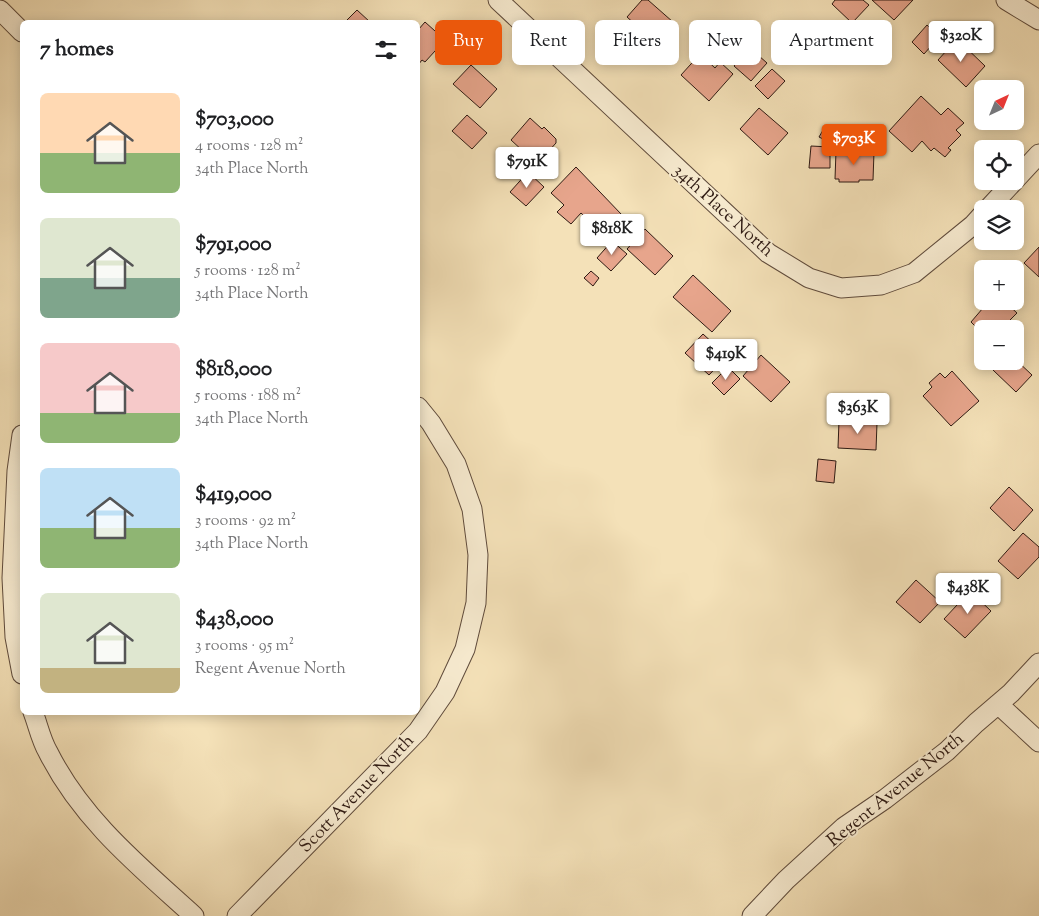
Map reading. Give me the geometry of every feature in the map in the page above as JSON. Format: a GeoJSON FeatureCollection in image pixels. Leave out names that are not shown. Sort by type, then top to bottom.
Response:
{"type":"FeatureCollection","features":[{"type":"Feature","properties":{"kind":"street","name":"34th Place North"},"geometry":{"type":"LineString","coordinates":[[498,0],[768,253],[810,278],[841,288],[881,285],[914,273],[974,224]]}},
{"type":"Feature","properties":{"kind":"street"},"geometry":{"type":"LineString","coordinates":[[1006,0],[1039,20]]}},
{"type":"Feature","properties":{"kind":"street"},"geometry":{"type":"LineString","coordinates":[[0,10],[20,30]]}},
{"type":"Feature","properties":{"kind":"street"},"geometry":{"type":"LineString","coordinates":[[1024,170],[1039,154]]}},
{"type":"Feature","properties":{"kind":"street"},"geometry":{"type":"LineString","coordinates":[[996,200],[1006,190]]}},
{"type":"Feature","properties":{"kind":"street","name":"Scott Avenue North"},"geometry":{"type":"LineString","coordinates":[[236,916],[418,731],[446,692],[465,649],[476,603],[478,555],[472,509],[456,464],[431,422],[420,409]]}},
{"type":"Feature","properties":{"kind":"street"},"geometry":{"type":"LineString","coordinates":[[20,449],[17,471],[12,578],[15,637],[20,663]]}},
{"type":"Feature","properties":{"kind":"street","name":"Regent Avenue North"},"geometry":{"type":"LineString","coordinates":[[752,916],[786,880],[844,827],[885,800],[947,752],[1011,693],[1039,663]]}},
{"type":"Feature","properties":{"kind":"street"},"geometry":{"type":"LineString","coordinates":[[998,704],[1039,742]]}},
{"type":"Feature","properties":{"kind":"street"},"geometry":{"type":"LineString","coordinates":[[34,715],[47,751],[79,803],[118,848],[194,916]]}},
{"type":"Feature","properties":{"kind":"building"},"geometry":{"type":"Polygon","coordinates":[[[642,0],[648,0],[671,20],[630,20],[627,17],[642,0]]]}},
{"type":"Feature","properties":{"kind":"building"},"geometry":{"type":"Polygon","coordinates":[[[835,0],[863,0],[869,5],[855,20],[849,20],[832,4],[835,0]]]}},
{"type":"Feature","properties":{"kind":"building"},"geometry":{"type":"Polygon","coordinates":[[[872,0],[913,0],[894,20],[872,0]]]}},
{"type":"Feature","properties":{"kind":"building"},"geometry":{"type":"Polygon","coordinates":[[[357,10],[368,20],[347,20],[357,10]]]}},
{"type":"Feature","properties":{"kind":"building"},"geometry":{"type":"Polygon","coordinates":[[[425,22],[435,31],[435,51],[425,62],[422,60],[420,62],[420,28],[425,22]]]}},
{"type":"Feature","properties":{"kind":"building"},"geometry":{"type":"Polygon","coordinates":[[[927,25],[939,37],[924,54],[912,42],[927,25]]]}},
{"type":"Feature","properties":{"kind":"building"},"geometry":{"type":"Polygon","coordinates":[[[957,39],[985,66],[966,87],[938,60],[957,39]]]}},
{"type":"Feature","properties":{"kind":"building"},"geometry":{"type":"Polygon","coordinates":[[[761,58],[767,63],[751,81],[734,66],[761,65],[761,58]]]}},
{"type":"Feature","properties":{"kind":"building"},"geometry":{"type":"Polygon","coordinates":[[[471,65],[497,89],[480,108],[453,84],[471,65]]]}},
{"type":"Feature","properties":{"kind":"building"},"geometry":{"type":"Polygon","coordinates":[[[690,65],[712,65],[715,68],[718,65],[723,65],[733,74],[709,101],[681,75],[690,65]]]}},
{"type":"Feature","properties":{"kind":"building"},"geometry":{"type":"Polygon","coordinates":[[[772,69],[785,81],[768,99],[755,86],[772,69]]]}},
{"type":"Feature","properties":{"kind":"building"},"geometry":{"type":"Polygon","coordinates":[[[921,96],[941,115],[948,108],[964,123],[956,130],[961,135],[948,148],[951,150],[945,157],[934,148],[931,151],[922,141],[912,152],[889,131],[921,96]]]}},
{"type":"Feature","properties":{"kind":"building"},"geometry":{"type":"Polygon","coordinates":[[[759,108],[788,133],[768,155],[740,129],[759,108]]]}},
{"type":"Feature","properties":{"kind":"building"},"geometry":{"type":"Polygon","coordinates":[[[467,115],[487,133],[472,149],[452,131],[467,115]]]}},
{"type":"Feature","properties":{"kind":"building"},"geometry":{"type":"Polygon","coordinates":[[[530,118],[542,129],[544,127],[556,139],[556,143],[537,164],[511,140],[530,118]]]}},
{"type":"Feature","properties":{"kind":"building"},"geometry":{"type":"Polygon","coordinates":[[[826,125],[835,130],[829,142],[819,137],[826,125]]]}},
{"type":"Feature","properties":{"kind":"building"},"geometry":{"type":"Polygon","coordinates":[[[811,146],[830,147],[830,168],[809,168],[811,146]]]}},
{"type":"Feature","properties":{"kind":"building"},"geometry":{"type":"Polygon","coordinates":[[[836,151],[874,152],[873,180],[839,182],[839,179],[835,179],[836,151]]]}},
{"type":"Feature","properties":{"kind":"building"},"geometry":{"type":"Polygon","coordinates":[[[576,167],[622,215],[604,235],[581,213],[571,224],[557,212],[564,205],[551,193],[576,167]]]}},
{"type":"Feature","properties":{"kind":"building"},"geometry":{"type":"Polygon","coordinates":[[[528,172],[544,187],[526,206],[510,192],[528,172]]]}},
{"type":"Feature","properties":{"kind":"building"},"geometry":{"type":"Polygon","coordinates":[[[645,229],[673,256],[655,275],[627,249],[645,229]]]}},
{"type":"Feature","properties":{"kind":"building"},"geometry":{"type":"Polygon","coordinates":[[[612,241],[627,254],[611,271],[597,258],[612,241]]]}},
{"type":"Feature","properties":{"kind":"building"},"geometry":{"type":"Polygon","coordinates":[[[1039,247],[1039,277],[1024,263],[1039,247]]]}},
{"type":"Feature","properties":{"kind":"building"},"geometry":{"type":"Polygon","coordinates":[[[591,271],[599,278],[593,286],[584,278],[591,271]]]}},
{"type":"Feature","properties":{"kind":"building"},"geometry":{"type":"Polygon","coordinates":[[[693,275],[731,311],[712,332],[673,297],[693,275]]]}},
{"type":"Feature","properties":{"kind":"building"},"geometry":{"type":"Polygon","coordinates":[[[981,310],[1014,310],[1017,313],[1010,320],[974,320],[974,325],[971,322],[981,310]]]}},
{"type":"Feature","properties":{"kind":"building"},"geometry":{"type":"Polygon","coordinates":[[[703,334],[727,356],[709,375],[685,353],[703,334]]]}},
{"type":"Feature","properties":{"kind":"building"},"geometry":{"type":"Polygon","coordinates":[[[761,355],[790,382],[771,402],[743,376],[761,355]]]}},
{"type":"Feature","properties":{"kind":"building"},"geometry":{"type":"Polygon","coordinates":[[[728,367],[740,379],[724,395],[712,383],[728,367]]]}},
{"type":"Feature","properties":{"kind":"building"},"geometry":{"type":"Polygon","coordinates":[[[1024,367],[1032,375],[1016,392],[993,370],[1024,370],[1024,367]]]}},
{"type":"Feature","properties":{"kind":"building"},"geometry":{"type":"Polygon","coordinates":[[[952,371],[979,401],[951,426],[923,396],[932,387],[929,383],[940,373],[945,378],[952,371]]]}},
{"type":"Feature","properties":{"kind":"building"},"geometry":{"type":"Polygon","coordinates":[[[856,418],[873,419],[873,423],[877,423],[876,450],[838,448],[839,421],[856,422],[856,418]]]}},
{"type":"Feature","properties":{"kind":"building"},"geometry":{"type":"Polygon","coordinates":[[[818,459],[836,461],[834,483],[816,481],[818,459]]]}},
{"type":"Feature","properties":{"kind":"building"},"geometry":{"type":"Polygon","coordinates":[[[1009,487],[1033,510],[1014,531],[990,508],[1009,487]]]}},
{"type":"Feature","properties":{"kind":"building"},"geometry":{"type":"Polygon","coordinates":[[[1023,533],[1039,547],[1039,557],[1018,579],[998,561],[1023,533]]]}},
{"type":"Feature","properties":{"kind":"building"},"geometry":{"type":"Polygon","coordinates":[[[916,580],[940,602],[920,623],[896,602],[916,580]]]}},
{"type":"Feature","properties":{"kind":"building"},"geometry":{"type":"Polygon","coordinates":[[[970,591],[991,611],[965,638],[944,619],[970,591]]]}}]}
